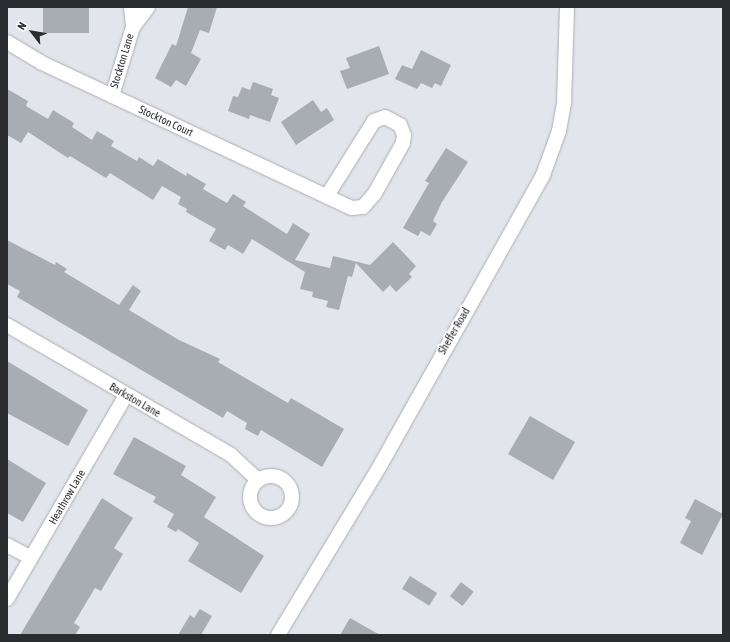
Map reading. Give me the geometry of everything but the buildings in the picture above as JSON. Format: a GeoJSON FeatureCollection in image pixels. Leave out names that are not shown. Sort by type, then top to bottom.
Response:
{"type":"FeatureCollection","features":[{"type":"Feature","properties":{"kind":"street","name":"Stockton Lane"},"geometry":{"type":"LineString","coordinates":[[131,7],[133,27]]}},
{"type":"Feature","properties":{"kind":"street","name":"Stockton Lane"},"geometry":{"type":"LineString","coordinates":[[112,96],[133,27],[148,7]]}},
{"type":"Feature","properties":{"kind":"street","name":"Sheffer Road"},"geometry":{"type":"LineString","coordinates":[[278,635],[381,464],[542,175],[559,131],[564,103],[567,7]]}},
{"type":"Feature","properties":{"kind":"street","name":"Stockton Court"},"geometry":{"type":"LineString","coordinates":[[7,42],[42,63],[327,196],[357,209],[370,202],[403,143],[404,135],[400,125],[385,117],[374,121],[327,196]]}},
{"type":"Feature","properties":{"kind":"street","name":"Barkston Lane"},"geometry":{"type":"LineString","coordinates":[[7,325],[231,455],[258,480]]}},
{"type":"Feature","properties":{"kind":"street","name":"Heathrow Lane"},"geometry":{"type":"LineString","coordinates":[[7,599],[126,395]]}},
{"type":"Feature","properties":{"kind":"street"},"geometry":{"type":"LineString","coordinates":[[7,544],[31,558]]}}]}
